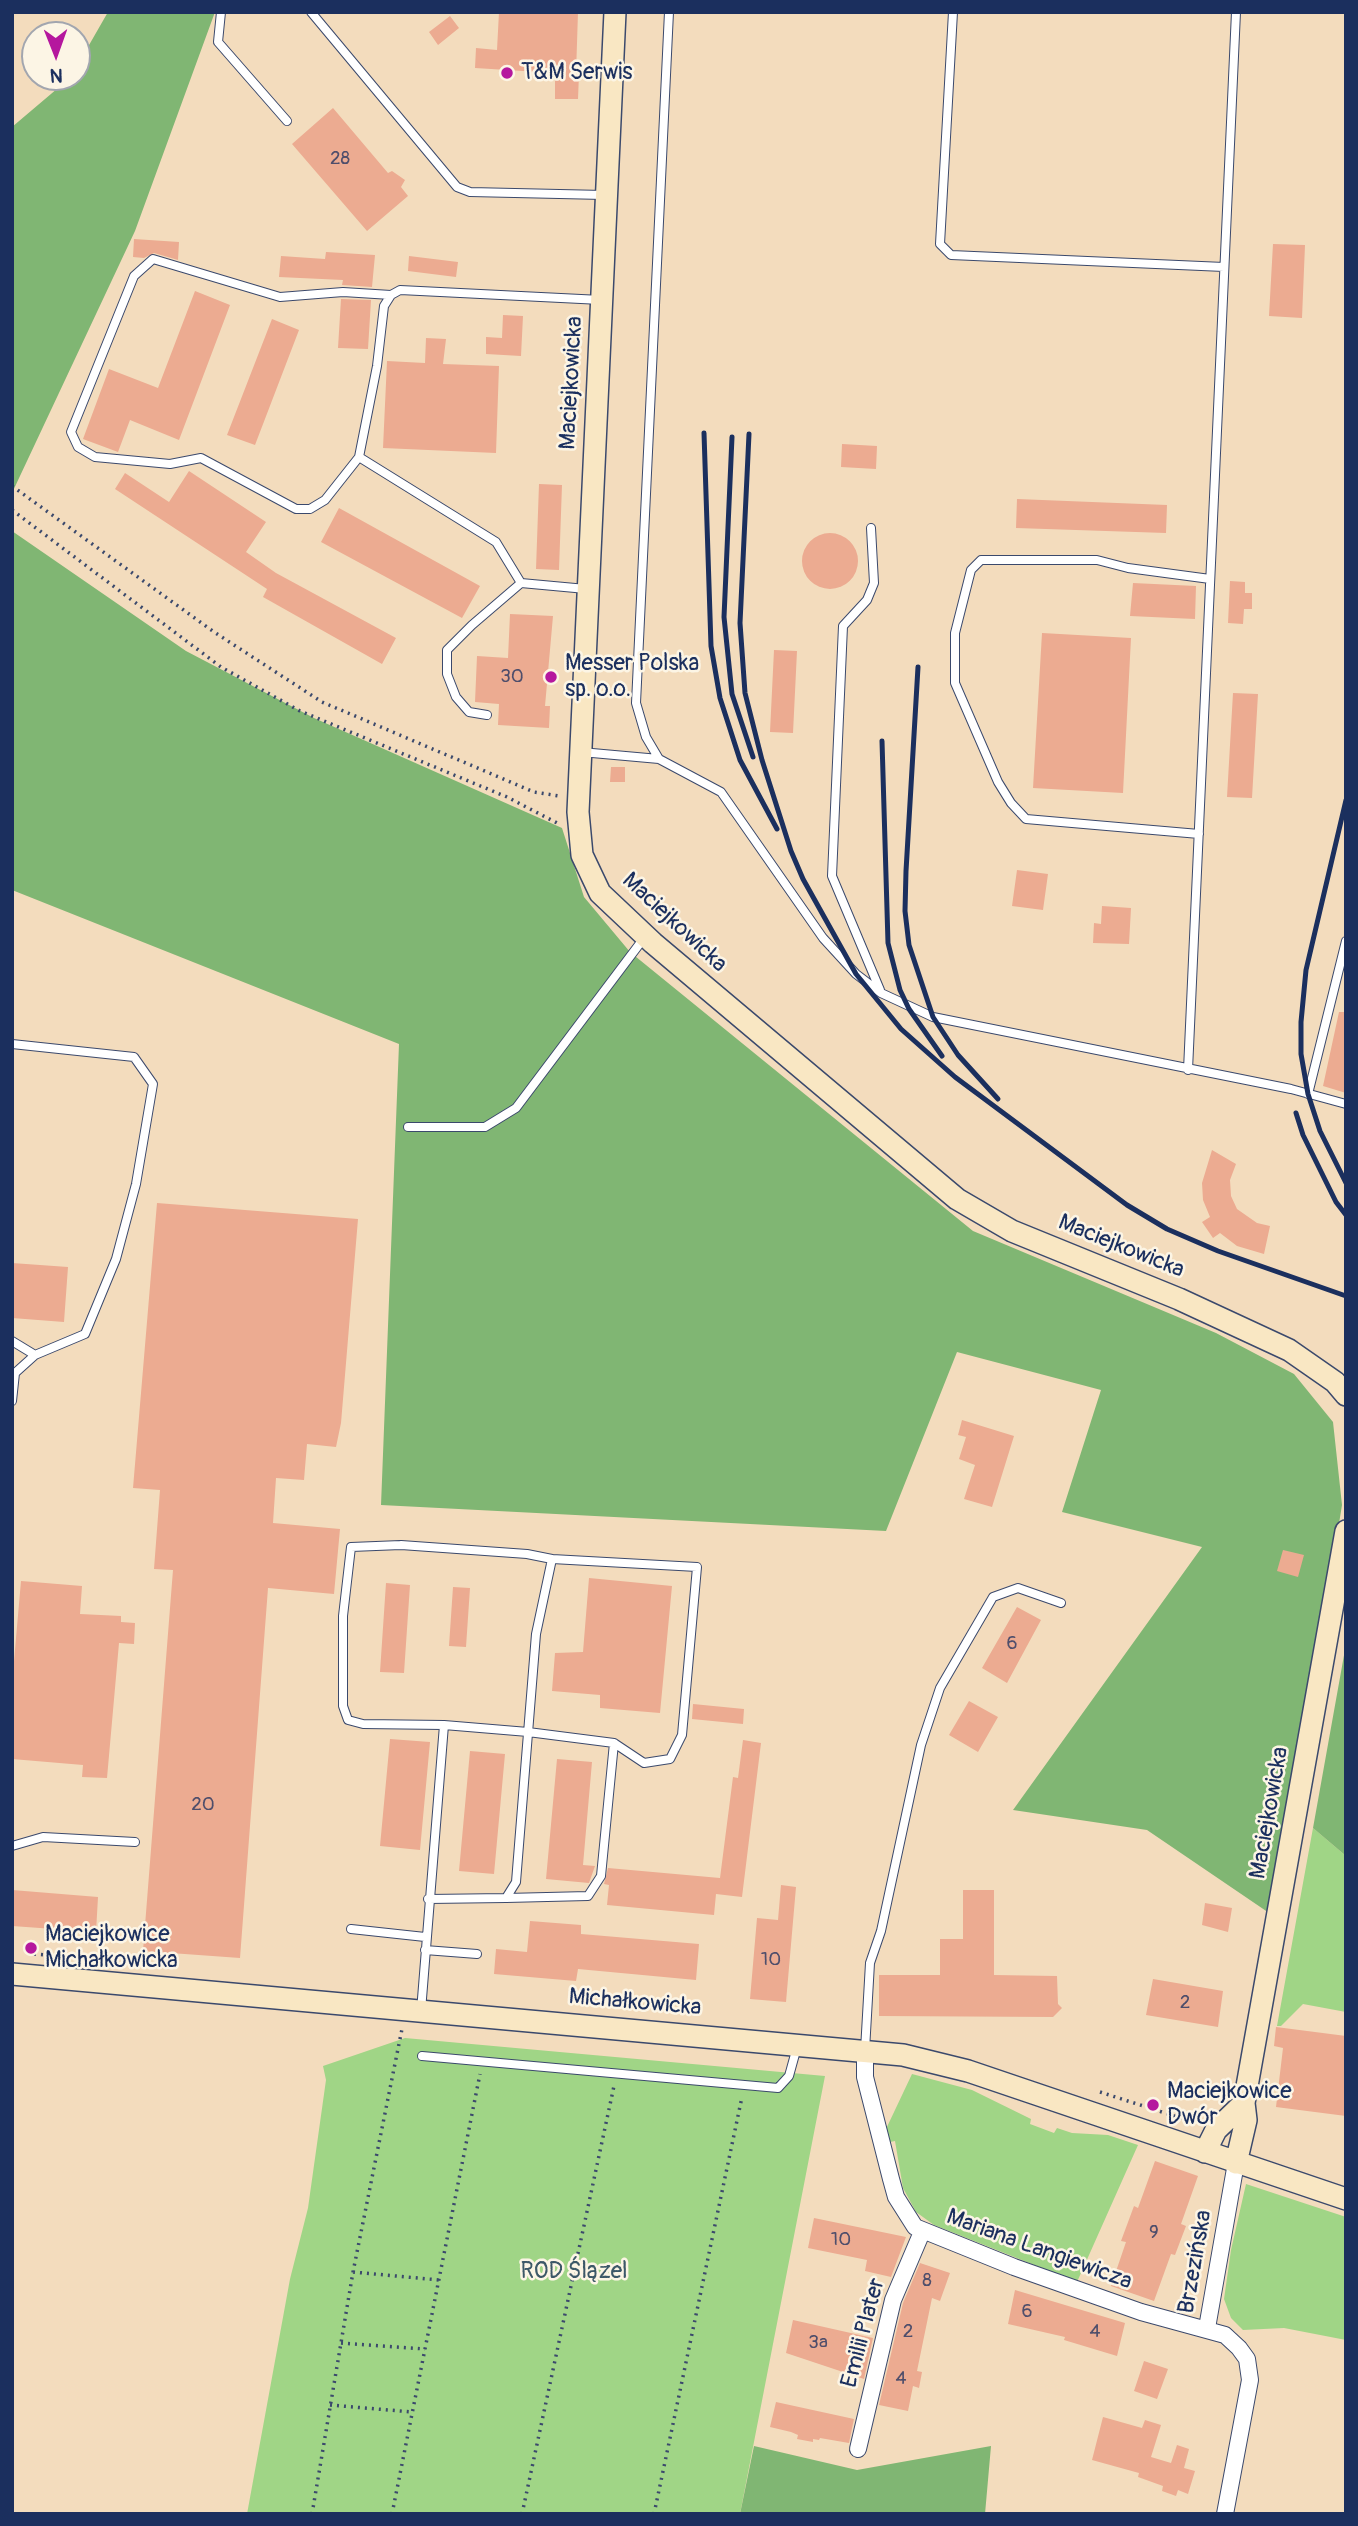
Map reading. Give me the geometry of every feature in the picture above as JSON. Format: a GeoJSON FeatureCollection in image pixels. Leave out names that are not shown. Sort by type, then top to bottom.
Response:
{"type":"FeatureCollection","features":[{"type":"Feature","properties":{"kind":"street","name":"Maciejkowicka"},"geometry":{"type":"LineString","coordinates":[[615,12],[578,800],[582,855],[600,893],[645,937],[957,1199],[1012,1231],[1179,1299],[1289,1350],[1335,1381],[1346,1395]]}},
{"type":"Feature","properties":{"kind":"street","name":"Maciejkowicka"},"geometry":{"type":"LineString","coordinates":[[1236,2163],[1245,2120],[1244,2104],[1346,1531]]}},
{"type":"Feature","properties":{"kind":"street","name":"Michałkowicka"},"geometry":{"type":"LineString","coordinates":[[12,1974],[865,2050],[968,2071],[1346,2199]]}},
{"type":"Feature","properties":{"kind":"street","name":"Mariana Langiewicza"},"geometry":{"type":"LineString","coordinates":[[865,2050],[865,2077],[896,2197],[922,2232],[1141,2312],[1206,2328]]}},
{"type":"Feature","properties":{"kind":"street"},"geometry":{"type":"LineString","coordinates":[[1205,2152],[1216,2130],[1244,2104]]}},
{"type":"Feature","properties":{"kind":"street","name":"Brzezińska"},"geometry":{"type":"LineString","coordinates":[[1225,2514],[1250,2380],[1247,2359],[1239,2348],[1225,2335],[1206,2328],[1236,2163]]}},
{"type":"Feature","properties":{"kind":"street","name":"Emilii Plater"},"geometry":{"type":"LineString","coordinates":[[858,2449],[893,2300],[922,2232]]}},
{"type":"Feature","properties":{"kind":"lane"},"geometry":{"type":"LineString","coordinates":[[221,12],[218,42],[287,121]]}},
{"type":"Feature","properties":{"kind":"lane"},"geometry":{"type":"LineString","coordinates":[[311,12],[457,187],[470,192],[607,195]]}},
{"type":"Feature","properties":{"kind":"lane"},"geometry":{"type":"LineString","coordinates":[[659,759],[646,737],[636,704],[669,12]]}},
{"type":"Feature","properties":{"kind":"lane"},"geometry":{"type":"LineString","coordinates":[[953,12],[940,244],[951,255],[1224,267]]}},
{"type":"Feature","properties":{"kind":"lane"},"geometry":{"type":"LineString","coordinates":[[1188,1070],[1236,12]]}},
{"type":"Feature","properties":{"kind":"lane"},"geometry":{"type":"LineString","coordinates":[[391,295],[343,292],[281,297],[153,259],[134,276],[71,432],[78,447],[96,457],[170,464],[201,458],[296,509],[310,509],[325,500],[359,457],[377,366],[384,306],[391,295],[400,290],[602,300]]}},
{"type":"Feature","properties":{"kind":"lane"},"geometry":{"type":"LineString","coordinates":[[359,457],[496,542],[521,583]]}},
{"type":"Feature","properties":{"kind":"lane"},"geometry":{"type":"LineString","coordinates":[[871,528],[874,583],[867,600],[844,626],[832,876],[881,993]]}},
{"type":"Feature","properties":{"kind":"lane"},"geometry":{"type":"LineString","coordinates":[[1199,834],[1026,819],[1011,803],[998,782],[955,682],[955,633],[971,570],[981,560],[1097,560],[1128,568],[1210,579]]}},
{"type":"Feature","properties":{"kind":"lane"},"geometry":{"type":"LineString","coordinates":[[487,715],[469,712],[456,697],[447,674],[447,650],[521,583],[589,589]]}},
{"type":"Feature","properties":{"kind":"lane"},"geometry":{"type":"LineString","coordinates":[[581,752],[659,759],[721,792],[823,938],[856,974],[881,993],[933,1017],[1346,1104]]}},
{"type":"Feature","properties":{"kind":"lane"},"geometry":{"type":"LineString","coordinates":[[408,1127],[485,1127],[516,1108],[645,937]]}},
{"type":"Feature","properties":{"kind":"lane"},"geometry":{"type":"LineString","coordinates":[[1308,1094],[1346,941]]}},
{"type":"Feature","properties":{"kind":"lane"},"geometry":{"type":"LineString","coordinates":[[12,1044],[134,1057],[153,1084],[136,1184],[116,1259],[85,1334],[35,1355],[15,1373],[12,1401]]}},
{"type":"Feature","properties":{"kind":"lane"},"geometry":{"type":"LineString","coordinates":[[12,1340],[35,1355]]}},
{"type":"Feature","properties":{"kind":"lane"},"geometry":{"type":"LineString","coordinates":[[401,1545],[527,1553],[552,1559],[696,1567],[682,1735],[670,1759],[644,1763],[614,1744],[528,1732],[444,1725],[363,1724],[348,1720],[343,1706],[343,1616],[351,1548],[401,1545]]}},
{"type":"Feature","properties":{"kind":"lane"},"geometry":{"type":"LineString","coordinates":[[506,1898],[516,1882],[536,1634],[552,1559]]}},
{"type":"Feature","properties":{"kind":"lane"},"geometry":{"type":"LineString","coordinates":[[865,2050],[870,1962],[881,1931],[921,1745],[940,1688],[993,1597],[1018,1588],[1061,1603]]}},
{"type":"Feature","properties":{"kind":"lane"},"geometry":{"type":"LineString","coordinates":[[413,2010],[425,1950],[444,1725]]}},
{"type":"Feature","properties":{"kind":"lane"},"geometry":{"type":"LineString","coordinates":[[428,1899],[588,1896],[601,1877],[614,1744]]}},
{"type":"Feature","properties":{"kind":"lane"},"geometry":{"type":"LineString","coordinates":[[12,1846],[43,1837],[135,1842]]}},
{"type":"Feature","properties":{"kind":"lane"},"geometry":{"type":"LineString","coordinates":[[351,1930],[425,1937]]}},
{"type":"Feature","properties":{"kind":"lane"},"geometry":{"type":"LineString","coordinates":[[425,1950],[477,1954]]}},
{"type":"Feature","properties":{"kind":"lane"},"geometry":{"type":"LineString","coordinates":[[422,2056],[778,2088],[789,2076],[798,2044]]}},
{"type":"Feature","properties":{"kind":"path"},"geometry":{"type":"LineString","coordinates":[[12,486],[214,632],[322,702],[534,792],[578,800]]}},
{"type":"Feature","properties":{"kind":"path"},"geometry":{"type":"LineString","coordinates":[[12,510],[221,667],[300,711],[554,820],[580,842]]}},
{"type":"Feature","properties":{"kind":"path"},"geometry":{"type":"LineString","coordinates":[[312,2514],[352,2272],[413,2010]]}},
{"type":"Feature","properties":{"kind":"path"},"geometry":{"type":"LineString","coordinates":[[392,2514],[482,2062]]}},
{"type":"Feature","properties":{"kind":"path"},"geometry":{"type":"LineString","coordinates":[[522,2514],[617,2074]]}},
{"type":"Feature","properties":{"kind":"path"},"geometry":{"type":"LineString","coordinates":[[654,2514],[744,2085]]}},
{"type":"Feature","properties":{"kind":"path"},"geometry":{"type":"LineString","coordinates":[[1098,2092],[1196,2123],[1206,2122]]}},
{"type":"Feature","properties":{"kind":"path"},"geometry":{"type":"LineString","coordinates":[[352,2272],[439,2280]]}},
{"type":"Feature","properties":{"kind":"path"},"geometry":{"type":"LineString","coordinates":[[341,2343],[425,2349]]}},
{"type":"Feature","properties":{"kind":"path"},"geometry":{"type":"LineString","coordinates":[[330,2405],[412,2412]]}},
{"type":"Feature","properties":{"kind":"green space"},"geometry":{"type":"Polygon","coordinates":[[[108,12],[215,12],[135,231],[12,493],[12,127],[54,91],[91,91],[91,42],[108,12]]]}},
{"type":"Feature","properties":{"kind":"green space"},"geometry":{"type":"Polygon","coordinates":[[[12,531],[186,651],[314,718],[562,828],[584,897],[630,952],[973,1231],[1216,1333],[1294,1374],[1333,1422],[1342,1505],[1275,1917],[1147,1830],[1013,1810],[1202,1547],[1062,1512],[1101,1390],[957,1352],[886,1531],[381,1505],[399,1044],[12,890],[12,531]]]}},
{"type":"Feature","properties":{"kind":"green space"},"geometry":{"type":"Polygon","coordinates":[[[1346,1644],[1346,1856],[1313,1828],[1346,1644]]]}},
{"type":"Feature","properties":{"kind":"green space"},"geometry":{"type":"Polygon","coordinates":[[[1313,1828],[1346,1856],[1346,2012],[1303,2004],[1281,2026],[1277,2026],[1313,1828]]]}},
{"type":"Feature","properties":{"kind":"green space","name":"ROD Ślązel"},"geometry":{"type":"Polygon","coordinates":[[[405,2038],[825,2076],[740,2514],[247,2514],[290,2279],[308,2208],[326,2080],[323,2066],[405,2038]]]}},
{"type":"Feature","properties":{"kind":"green space"},"geometry":{"type":"Polygon","coordinates":[[[912,2074],[972,2090],[1031,2119],[1030,2124],[1054,2133],[1057,2128],[1072,2133],[1108,2135],[1138,2145],[1077,2282],[934,2225],[916,2212],[903,2188],[895,2141],[890,2142],[886,2129],[912,2074]]]}},
{"type":"Feature","properties":{"kind":"green space"},"geometry":{"type":"Polygon","coordinates":[[[1246,2184],[1346,2217],[1346,2340],[1284,2328],[1243,2330],[1231,2318],[1224,2299],[1231,2250],[1246,2184]]]}},
{"type":"Feature","properties":{"kind":"green space"},"geometry":{"type":"Polygon","coordinates":[[[754,2446],[857,2470],[991,2446],[985,2514],[740,2514],[754,2446]]]}},
{"type":"Feature","properties":{"kind":"building"},"geometry":{"type":"Polygon","coordinates":[[[499,12],[578,12],[578,99],[555,99],[555,73],[475,68],[476,48],[497,50],[499,12]]]}},
{"type":"Feature","properties":{"kind":"building"},"geometry":{"type":"Polygon","coordinates":[[[450,16],[459,28],[438,45],[429,32],[450,16]]]}},
{"type":"Feature","properties":{"kind":"building"},"geometry":{"type":"Polygon","coordinates":[[[333,108],[388,173],[392,171],[405,180],[401,187],[408,196],[367,231],[292,144],[333,108]]]}},
{"type":"Feature","properties":{"kind":"building"},"geometry":{"type":"Polygon","coordinates":[[[134,239],[179,242],[178,260],[154,253],[144,258],[133,257],[134,239]]]}},
{"type":"Feature","properties":{"kind":"building"},"geometry":{"type":"Polygon","coordinates":[[[1273,244],[1305,245],[1302,318],[1269,316],[1273,244]]]}},
{"type":"Feature","properties":{"kind":"building"},"geometry":{"type":"Polygon","coordinates":[[[326,252],[375,255],[372,287],[342,285],[343,280],[279,277],[281,256],[325,259],[326,252]]]}},
{"type":"Feature","properties":{"kind":"building"},"geometry":{"type":"Polygon","coordinates":[[[409,256],[458,262],[456,277],[408,271],[409,256]]]}},
{"type":"Feature","properties":{"kind":"building"},"geometry":{"type":"Polygon","coordinates":[[[195,291],[230,305],[179,440],[130,420],[118,452],[83,439],[109,369],[158,388],[195,291]]]}},
{"type":"Feature","properties":{"kind":"building"},"geometry":{"type":"Polygon","coordinates":[[[341,299],[371,300],[368,349],[338,348],[341,299]]]}},
{"type":"Feature","properties":{"kind":"building"},"geometry":{"type":"Polygon","coordinates":[[[503,315],[523,316],[521,356],[486,354],[486,337],[502,338],[503,315]]]}},
{"type":"Feature","properties":{"kind":"building"},"geometry":{"type":"Polygon","coordinates":[[[272,319],[299,330],[255,445],[227,435],[272,319]]]}},
{"type":"Feature","properties":{"kind":"building"},"geometry":{"type":"Polygon","coordinates":[[[426,338],[446,339],[443,364],[499,366],[496,453],[383,448],[387,361],[425,363],[426,338]]]}},
{"type":"Feature","properties":{"kind":"building"},"geometry":{"type":"Polygon","coordinates":[[[842,444],[877,446],[876,469],[841,467],[842,444]]]}},
{"type":"Feature","properties":{"kind":"building"},"geometry":{"type":"Polygon","coordinates":[[[189,471],[266,522],[246,552],[276,573],[396,638],[382,664],[263,597],[267,589],[115,489],[125,473],[169,502],[189,471]]]}},
{"type":"Feature","properties":{"kind":"building"},"geometry":{"type":"Polygon","coordinates":[[[539,484],[562,485],[559,570],[536,569],[539,484]]]}},
{"type":"Feature","properties":{"kind":"building"},"geometry":{"type":"Polygon","coordinates":[[[1017,499],[1167,505],[1166,533],[1016,528],[1017,499]]]}},
{"type":"Feature","properties":{"kind":"building"},"geometry":{"type":"Polygon","coordinates":[[[339,508],[480,586],[462,618],[321,542],[339,508]]]}},
{"type":"Feature","properties":{"kind":"building"},"geometry":{"type":"Polygon","coordinates":[[[830,533],[841,535],[850,541],[856,550],[856,572],[850,581],[841,587],[830,589],[819,587],[810,581],[804,572],[802,561],[804,550],[810,541],[819,535],[830,533]]]}},
{"type":"Feature","properties":{"kind":"building"},"geometry":{"type":"Polygon","coordinates":[[[1230,581],[1245,582],[1245,593],[1252,593],[1252,609],[1244,609],[1243,624],[1228,623],[1230,581]]]}},
{"type":"Feature","properties":{"kind":"building"},"geometry":{"type":"Polygon","coordinates":[[[1133,583],[1196,586],[1195,619],[1130,616],[1133,583]]]}},
{"type":"Feature","properties":{"kind":"building"},"geometry":{"type":"Polygon","coordinates":[[[510,614],[553,616],[545,706],[550,706],[549,728],[498,725],[499,704],[475,702],[477,656],[508,658],[510,614]]]}},
{"type":"Feature","properties":{"kind":"building"},"geometry":{"type":"Polygon","coordinates":[[[1042,633],[1131,638],[1123,793],[1033,788],[1042,633]]]}},
{"type":"Feature","properties":{"kind":"building"},"geometry":{"type":"Polygon","coordinates":[[[774,650],[797,651],[793,733],[770,732],[774,650]]]}},
{"type":"Feature","properties":{"kind":"building"},"geometry":{"type":"Polygon","coordinates":[[[1233,693],[1258,694],[1252,798],[1227,797],[1233,693]]]}},
{"type":"Feature","properties":{"kind":"building"},"geometry":{"type":"Polygon","coordinates":[[[611,767],[625,767],[625,782],[610,782],[611,767]]]}},
{"type":"Feature","properties":{"kind":"building"},"geometry":{"type":"Polygon","coordinates":[[[1017,870],[1048,874],[1043,910],[1012,906],[1017,870]]]}},
{"type":"Feature","properties":{"kind":"building"},"geometry":{"type":"Polygon","coordinates":[[[1102,906],[1131,908],[1129,944],[1093,943],[1094,923],[1101,924],[1102,906]]]}},
{"type":"Feature","properties":{"kind":"building"},"geometry":{"type":"Polygon","coordinates":[[[1339,1012],[1346,1012],[1346,1093],[1323,1086],[1339,1012]]]}},
{"type":"Feature","properties":{"kind":"building"},"geometry":{"type":"Polygon","coordinates":[[[1212,1150],[1236,1164],[1230,1180],[1231,1196],[1237,1209],[1257,1223],[1270,1226],[1264,1254],[1237,1246],[1220,1233],[1213,1238],[1202,1222],[1210,1217],[1203,1200],[1202,1183],[1212,1150]]]}},
{"type":"Feature","properties":{"kind":"building"},"geometry":{"type":"Polygon","coordinates":[[[157,1203],[358,1219],[341,1423],[336,1447],[307,1444],[304,1480],[276,1478],[273,1523],[340,1529],[334,1594],[268,1588],[240,1958],[143,1951],[173,1570],[154,1569],[160,1490],[133,1488],[157,1203]]]}},
{"type":"Feature","properties":{"kind":"building"},"geometry":{"type":"Polygon","coordinates":[[[12,1263],[68,1267],[64,1322],[12,1318],[12,1263]]]}},
{"type":"Feature","properties":{"kind":"building"},"geometry":{"type":"Polygon","coordinates":[[[962,1420],[1014,1436],[992,1507],[964,1499],[975,1465],[959,1459],[966,1437],[958,1435],[962,1420]]]}},
{"type":"Feature","properties":{"kind":"building"},"geometry":{"type":"Polygon","coordinates":[[[1283,1550],[1304,1555],[1298,1577],[1277,1571],[1283,1550]]]}},
{"type":"Feature","properties":{"kind":"building"},"geometry":{"type":"Polygon","coordinates":[[[589,1578],[672,1586],[660,1713],[600,1708],[600,1695],[552,1691],[555,1653],[583,1652],[589,1578]]]}},
{"type":"Feature","properties":{"kind":"building"},"geometry":{"type":"Polygon","coordinates":[[[21,1581],[82,1586],[80,1614],[121,1616],[121,1622],[135,1623],[134,1644],[119,1643],[107,1778],[82,1777],[83,1765],[12,1759],[12,1684],[21,1581]]]}},
{"type":"Feature","properties":{"kind":"building"},"geometry":{"type":"Polygon","coordinates":[[[386,1583],[410,1585],[404,1673],[380,1672],[386,1583]]]}},
{"type":"Feature","properties":{"kind":"building"},"geometry":{"type":"Polygon","coordinates":[[[453,1587],[470,1588],[466,1647],[449,1646],[453,1587]]]}},
{"type":"Feature","properties":{"kind":"building"},"geometry":{"type":"Polygon","coordinates":[[[1017,1607],[1041,1620],[1007,1683],[982,1668],[1017,1607]]]}},
{"type":"Feature","properties":{"kind":"building"},"geometry":{"type":"Polygon","coordinates":[[[969,1701],[998,1717],[978,1752],[949,1735],[969,1701]]]}},
{"type":"Feature","properties":{"kind":"building"},"geometry":{"type":"Polygon","coordinates":[[[693,1704],[744,1709],[743,1724],[692,1719],[693,1704]]]}},
{"type":"Feature","properties":{"kind":"building"},"geometry":{"type":"Polygon","coordinates":[[[390,1739],[430,1742],[420,1850],[380,1846],[390,1739]]]}},
{"type":"Feature","properties":{"kind":"building"},"geometry":{"type":"Polygon","coordinates":[[[743,1740],[761,1743],[742,1897],[716,1894],[714,1915],[607,1905],[609,1885],[604,1884],[608,1868],[720,1878],[733,1777],[738,1778],[743,1740]]]}},
{"type":"Feature","properties":{"kind":"building"},"geometry":{"type":"Polygon","coordinates":[[[470,1751],[505,1754],[494,1874],[459,1871],[470,1751]]]}},
{"type":"Feature","properties":{"kind":"building"},"geometry":{"type":"Polygon","coordinates":[[[557,1759],[592,1762],[583,1865],[595,1866],[589,1883],[546,1879],[557,1759]]]}},
{"type":"Feature","properties":{"kind":"building"},"geometry":{"type":"Polygon","coordinates":[[[781,1885],[796,1887],[786,2002],[750,1999],[757,1918],[778,1920],[781,1885]]]}},
{"type":"Feature","properties":{"kind":"building"},"geometry":{"type":"Polygon","coordinates":[[[12,1890],[98,1897],[96,1932],[12,1926],[12,1890]]]}},
{"type":"Feature","properties":{"kind":"building"},"geometry":{"type":"Polygon","coordinates":[[[963,1890],[994,1890],[994,1975],[1057,1976],[1058,2004],[1062,2008],[1053,2017],[879,2016],[879,1975],[940,1975],[940,1939],[963,1939],[963,1890]]]}},
{"type":"Feature","properties":{"kind":"building"},"geometry":{"type":"Polygon","coordinates":[[[1205,1903],[1232,1908],[1228,1932],[1202,1925],[1205,1903]]]}},
{"type":"Feature","properties":{"kind":"building"},"geometry":{"type":"Polygon","coordinates":[[[530,1921],[581,1925],[581,1934],[699,1944],[696,1980],[578,1969],[576,1981],[494,1974],[496,1949],[527,1952],[530,1921]]]}},
{"type":"Feature","properties":{"kind":"building"},"geometry":{"type":"Polygon","coordinates":[[[1153,1979],[1223,1991],[1218,2027],[1146,2015],[1153,1979]]]}},
{"type":"Feature","properties":{"kind":"building"},"geometry":{"type":"Polygon","coordinates":[[[1276,2027],[1346,2036],[1346,2116],[1276,2107],[1283,2048],[1274,2046],[1276,2027]]]}},
{"type":"Feature","properties":{"kind":"building"},"geometry":{"type":"Polygon","coordinates":[[[1155,2161],[1198,2176],[1181,2224],[1186,2226],[1175,2255],[1171,2254],[1154,2301],[1111,2286],[1126,2242],[1121,2241],[1134,2206],[1138,2208],[1155,2161]]]}},
{"type":"Feature","properties":{"kind":"building"},"geometry":{"type":"Polygon","coordinates":[[[814,2218],[906,2237],[891,2277],[865,2271],[867,2260],[808,2248],[814,2218]]]}},
{"type":"Feature","properties":{"kind":"building"},"geometry":{"type":"Polygon","coordinates":[[[920,2263],[950,2273],[940,2301],[932,2298],[917,2371],[922,2372],[919,2388],[913,2386],[908,2411],[879,2405],[903,2303],[920,2263]]]}},
{"type":"Feature","properties":{"kind":"building"},"geometry":{"type":"Polygon","coordinates":[[[1015,2290],[1125,2323],[1117,2356],[1064,2340],[1065,2337],[1008,2324],[1015,2290]]]}},
{"type":"Feature","properties":{"kind":"building"},"geometry":{"type":"Polygon","coordinates":[[[793,2320],[873,2338],[864,2379],[786,2353],[793,2320]]]}},
{"type":"Feature","properties":{"kind":"building"},"geometry":{"type":"Polygon","coordinates":[[[1144,2361],[1168,2369],[1157,2399],[1134,2391],[1144,2361]]]}},
{"type":"Feature","properties":{"kind":"building"},"geometry":{"type":"Polygon","coordinates":[[[776,2402],[854,2419],[849,2443],[820,2438],[813,2439],[813,2442],[797,2439],[798,2435],[770,2427],[776,2402]]]}},
{"type":"Feature","properties":{"kind":"building"},"geometry":{"type":"Polygon","coordinates":[[[1103,2417],[1142,2428],[1145,2420],[1161,2425],[1151,2457],[1171,2463],[1177,2445],[1189,2449],[1184,2468],[1195,2471],[1188,2494],[1178,2490],[1176,2496],[1162,2491],[1163,2486],[1138,2477],[1139,2473],[1092,2460],[1103,2417]]]}},
{"type":"Feature","properties":{"kind":"railway"},"geometry":{"type":"LineString","coordinates":[[704,433],[711,646],[720,698],[740,760],[777,829]]}},
{"type":"Feature","properties":{"kind":"railway"},"geometry":{"type":"LineString","coordinates":[[749,434],[740,623],[745,693],[762,760],[791,851],[803,879],[856,974],[901,1029],[955,1077],[1127,1205],[1167,1229],[1218,1251],[1346,1296]]}},
{"type":"Feature","properties":{"kind":"railway"},"geometry":{"type":"LineString","coordinates":[[732,437],[724,617],[732,694],[753,757]]}},
{"type":"Feature","properties":{"kind":"railway"},"geometry":{"type":"LineString","coordinates":[[918,667],[906,871],[905,911],[909,945],[933,1017],[958,1055],[998,1099]]}},
{"type":"Feature","properties":{"kind":"railway"},"geometry":{"type":"LineString","coordinates":[[882,741],[888,943],[900,990],[909,1009],[942,1056]]}},
{"type":"Feature","properties":{"kind":"railway"},"geometry":{"type":"LineString","coordinates":[[1346,800],[1306,970],[1301,1022],[1301,1054],[1308,1094],[1320,1131],[1346,1183]]}},
{"type":"Feature","properties":{"kind":"railway"},"geometry":{"type":"LineString","coordinates":[[1296,1113],[1303,1135],[1336,1202],[1346,1215]]}},
{"type":"Feature","properties":{"kind":"place","name":"T&M Serwis"},"geometry":{"type":"Point","coordinates":[507,73]}},
{"type":"Feature","properties":{"kind":"place","name":"Messer Polska sp. o.o."},"geometry":{"type":"Point","coordinates":[551,677]}},
{"type":"Feature","properties":{"kind":"place","name":"Maciejkowice Michałkowicka"},"geometry":{"type":"Point","coordinates":[31,1948]}},
{"type":"Feature","properties":{"kind":"place","name":"Maciejkowice Dwór"},"geometry":{"type":"Point","coordinates":[1153,2105]}}]}
